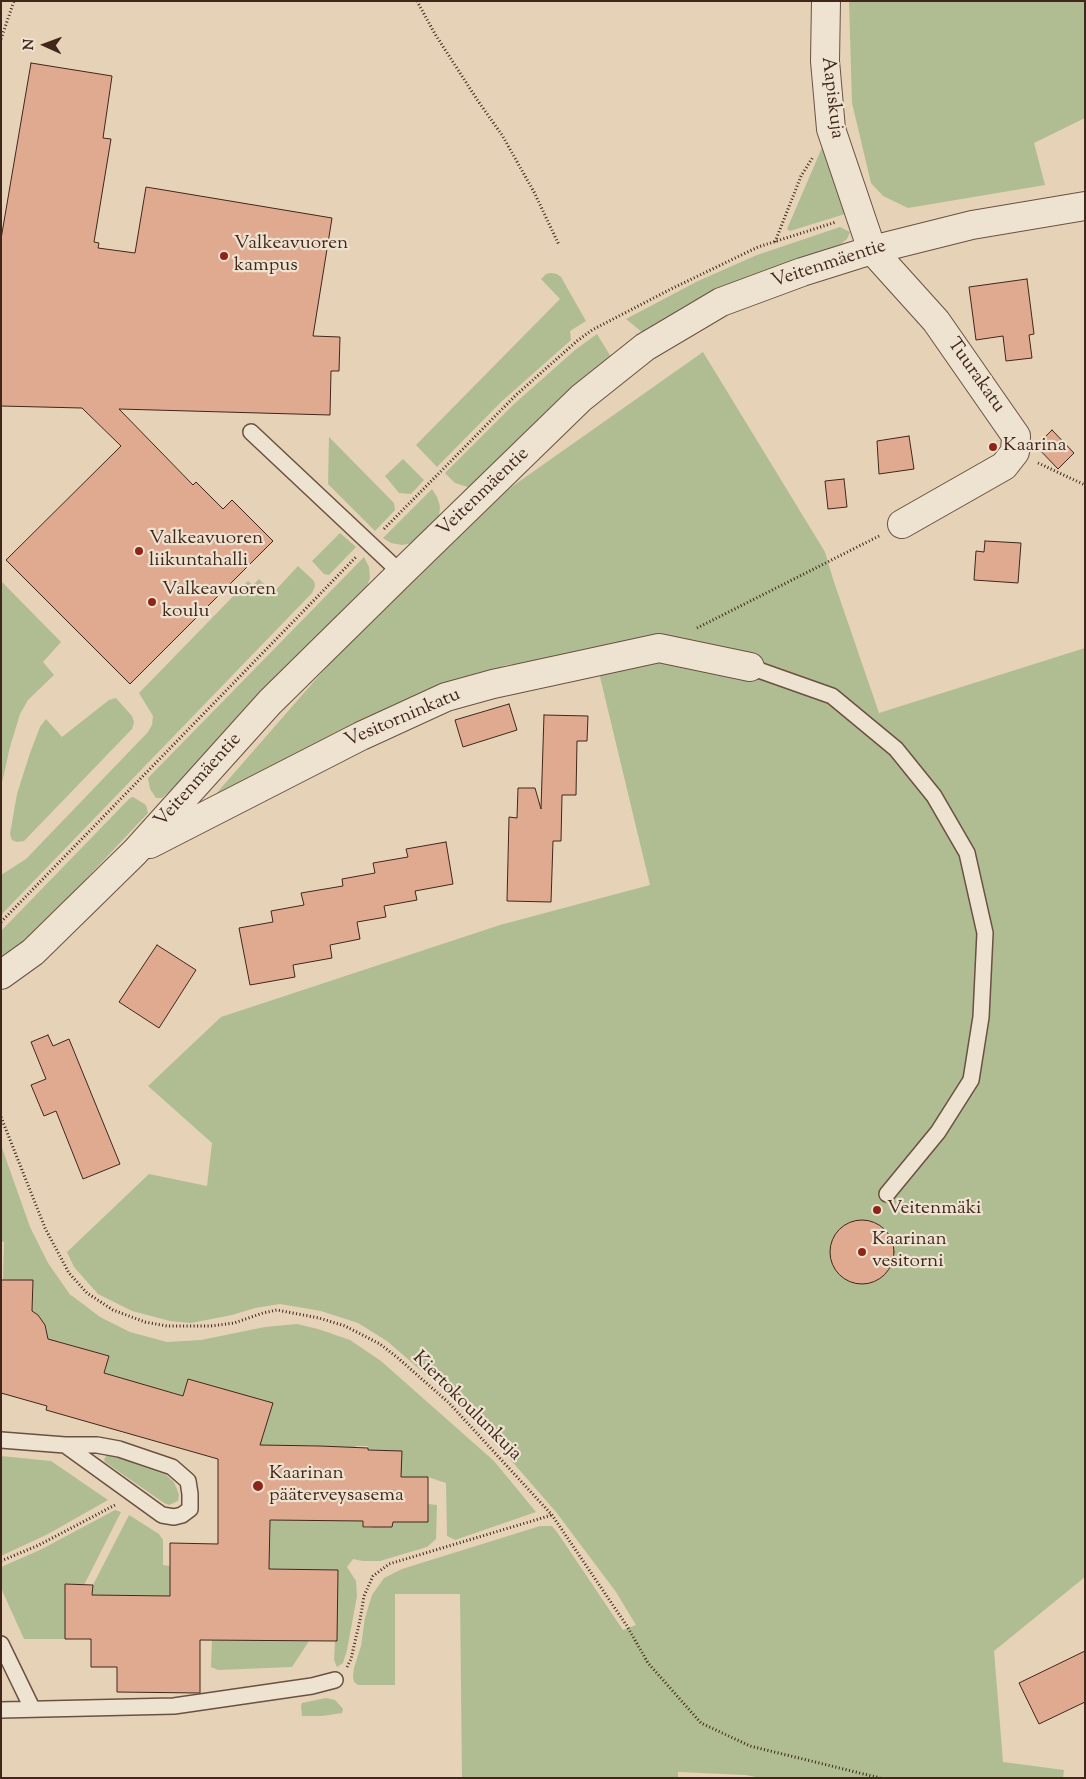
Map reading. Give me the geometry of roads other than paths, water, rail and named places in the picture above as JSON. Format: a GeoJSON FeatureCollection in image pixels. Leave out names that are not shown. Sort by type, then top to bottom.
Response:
{"type":"FeatureCollection","features":[{"type":"Feature","properties":{"kind":"street","name":"Aapiskuja"},"geometry":{"type":"LineString","coordinates":[[826,1],[825,61],[831,129],[872,250]]}},
{"type":"Feature","properties":{"kind":"street","name":"Veitenmäentie"},"geometry":{"type":"LineString","coordinates":[[1,976],[32,952],[135,852],[270,702],[581,398],[645,347],[721,302],[802,272],[872,250],[972,225],[1085,206]]}},
{"type":"Feature","properties":{"kind":"street","name":"Tuurakatu"},"geometry":{"type":"LineString","coordinates":[[872,250],[936,321],[1016,436],[1015,452],[1004,466],[902,524]]}},
{"type":"Feature","properties":{"kind":"street","name":"Vesitorninkatu"},"geometry":{"type":"LineString","coordinates":[[135,852],[361,736],[446,698],[493,684],[659,648],[750,667]]}},
{"type":"Feature","properties":{"kind":"lane"},"geometry":{"type":"LineString","coordinates":[[251,432],[401,574]]}},
{"type":"Feature","properties":{"kind":"lane"},"geometry":{"type":"LineString","coordinates":[[750,667],[832,696],[896,749],[934,796],[967,853],[985,932],[981,1017],[971,1080],[938,1132],[887,1194]]}},
{"type":"Feature","properties":{"kind":"lane"},"geometry":{"type":"LineString","coordinates":[[1,1440],[119,1449],[172,1467],[188,1481],[190,1509],[182,1515],[174,1517],[162,1515],[65,1445]]}},
{"type":"Feature","properties":{"kind":"lane"},"geometry":{"type":"LineString","coordinates":[[1,1644],[32,1708]]}},
{"type":"Feature","properties":{"kind":"lane"},"geometry":{"type":"LineString","coordinates":[[1,1710],[174,1706],[312,1686],[335,1680]]}},
{"type":"Feature","properties":{"kind":"place","name":"Valkeavuoren kampus"},"geometry":{"type":"Point","coordinates":[224,256]}},
{"type":"Feature","properties":{"kind":"place","name":"Kaarina"},"geometry":{"type":"Point","coordinates":[993,447]}},
{"type":"Feature","properties":{"kind":"place","name":"Valkeavuoren liikuntahalli"},"geometry":{"type":"Point","coordinates":[139,551]}},
{"type":"Feature","properties":{"kind":"place","name":"Valkeavuoren koulu"},"geometry":{"type":"Point","coordinates":[152,602]}},
{"type":"Feature","properties":{"kind":"place","name":"Veitenmäki"},"geometry":{"type":"Point","coordinates":[877,1210]}},
{"type":"Feature","properties":{"kind":"place","name":"Kaarinan vesitorni"},"geometry":{"type":"Point","coordinates":[862,1252]}},
{"type":"Feature","properties":{"kind":"place","name":"Kaarinan pääterveysasema"},"geometry":{"type":"Point","coordinates":[258,1486]}}]}
